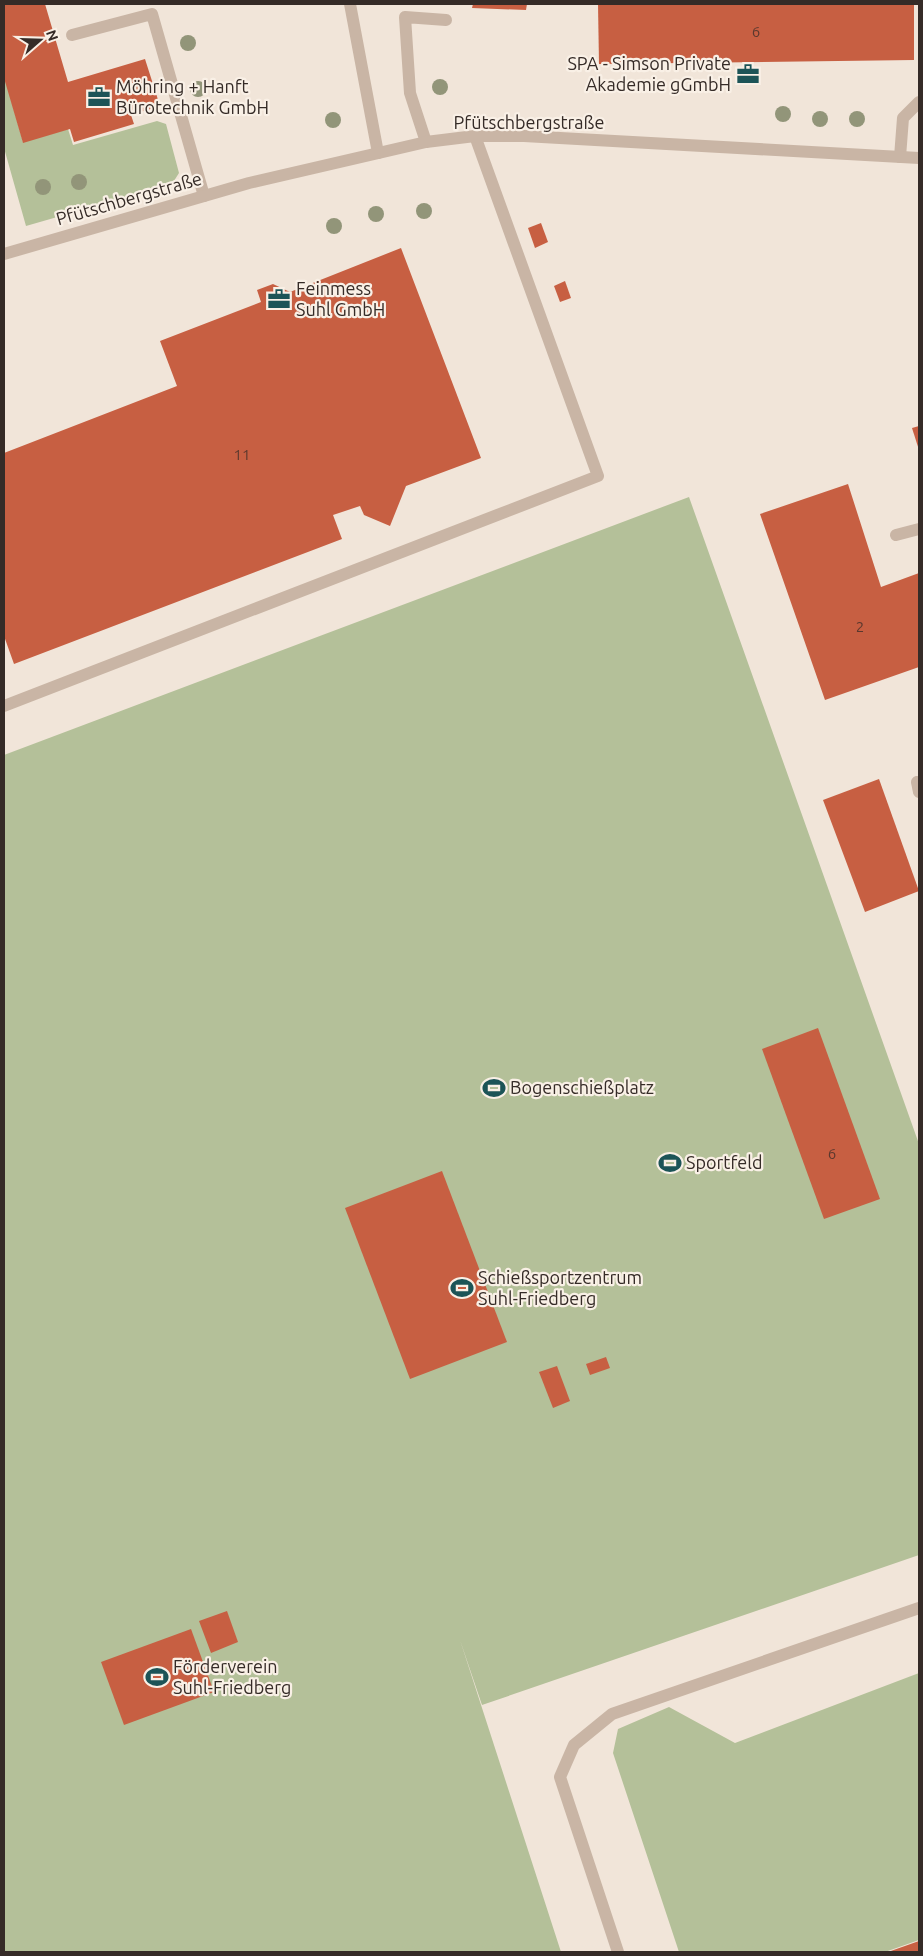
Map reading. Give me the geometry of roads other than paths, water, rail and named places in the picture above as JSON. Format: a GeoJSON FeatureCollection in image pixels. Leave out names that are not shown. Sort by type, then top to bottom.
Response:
{"type":"FeatureCollection","features":[{"type":"Feature","properties":{"kind":"street"},"geometry":{"type":"LineString","coordinates":[[350,4],[378,153]]}},
{"type":"Feature","properties":{"kind":"street"},"geometry":{"type":"LineString","coordinates":[[72,35],[152,14],[204,196]]}},
{"type":"Feature","properties":{"kind":"street"},"geometry":{"type":"LineString","coordinates":[[426,142],[410,93],[405,17],[446,20]]}},
{"type":"Feature","properties":{"kind":"street"},"geometry":{"type":"LineString","coordinates":[[900,157],[903,118],[919,102]]}},
{"type":"Feature","properties":{"kind":"street"},"geometry":{"type":"LineString","coordinates":[[4,706],[598,476],[475,136]]}},
{"type":"Feature","properties":{"kind":"street","name":"Pfütschbergstraße"},"geometry":{"type":"LineString","coordinates":[[4,254],[249,183],[426,142],[475,136],[524,136],[919,158]]}},
{"type":"Feature","properties":{"kind":"street"},"geometry":{"type":"LineString","coordinates":[[896,535],[919,529]]}},
{"type":"Feature","properties":{"kind":"street"},"geometry":{"type":"LineString","coordinates":[[618,1952],[560,1777],[574,1745],[612,1714],[919,1608]]}},
{"type":"Feature","properties":{"kind":"place","name":"SPA - Simson Private Akademie gGmbH"},"geometry":{"type":"Point","coordinates":[748,74]}},
{"type":"Feature","properties":{"kind":"place","name":"Möhring + Hanft Bürotechnik GmbH"},"geometry":{"type":"Point","coordinates":[99,97]}},
{"type":"Feature","properties":{"kind":"place","name":"Feinmess Suhl GmbH"},"geometry":{"type":"Point","coordinates":[279,299]}},
{"type":"Feature","properties":{"kind":"place","name":"Bogenschießplatz"},"geometry":{"type":"Point","coordinates":[494,1088]}},
{"type":"Feature","properties":{"kind":"place","name":"Sportfeld"},"geometry":{"type":"Point","coordinates":[670,1163]}},
{"type":"Feature","properties":{"kind":"place","name":"Schießsportzentrum Suhl-Friedberg"},"geometry":{"type":"Point","coordinates":[462,1288]}},
{"type":"Feature","properties":{"kind":"place","name":"Förderverein Suhl-Friedberg"},"geometry":{"type":"Point","coordinates":[157,1677]}}]}
